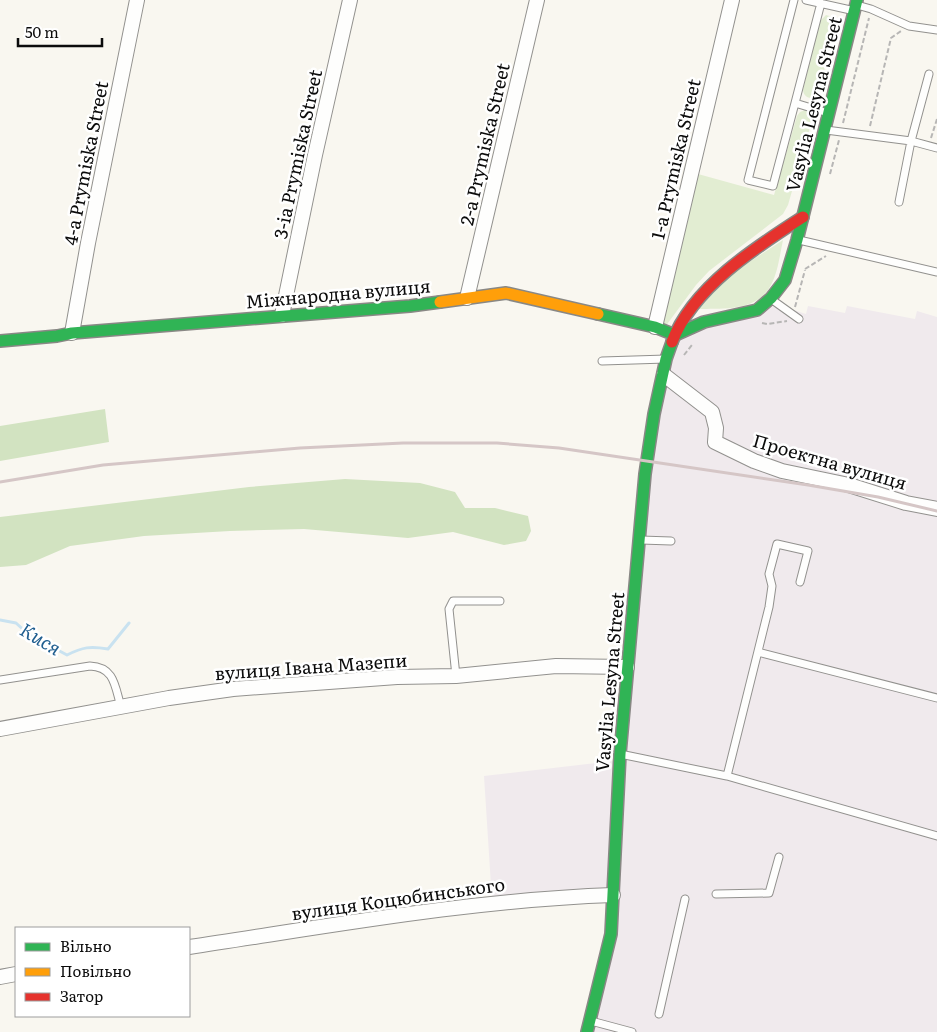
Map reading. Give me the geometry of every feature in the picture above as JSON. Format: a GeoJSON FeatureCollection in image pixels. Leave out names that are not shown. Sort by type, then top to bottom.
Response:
{"type":"FeatureCollection","features":[{"type":"Feature","properties":{"kind":"street","name":"4-a Prymiska Street"},"geometry":{"type":"LineString","coordinates":[[72,333],[88,243],[137,0]]}},
{"type":"Feature","properties":{"kind":"street","name":"3-ia Prymiska Street"},"geometry":{"type":"LineString","coordinates":[[282,315],[315,155],[350,0]]}},
{"type":"Feature","properties":{"kind":"street","name":"2-a Prymiska Street"},"geometry":{"type":"LineString","coordinates":[[467,298],[537,0]]}},
{"type":"Feature","properties":{"kind":"street","name":"1-a Prymiska Street"},"geometry":{"type":"LineString","coordinates":[[655,327],[732,0]]}},
{"type":"Feature","properties":{"kind":"street","name":"Vasylia Lesyna Street"},"geometry":{"type":"LineString","coordinates":[[674,335],[704,322],[757,310],[771,298],[785,280],[798,240],[856,5]]}},
{"type":"Feature","properties":{"kind":"street","name":"Vasylia Lesyna Street"},"geometry":{"type":"LineString","coordinates":[[588,1026],[611,934],[620,754],[645,474],[654,414],[666,359],[674,335],[685,315],[731,266],[803,217]]}},
{"type":"Feature","properties":{"kind":"street","name":"Міжнародна вулиця"},"geometry":{"type":"LineString","coordinates":[[0,341],[282,315],[410,306],[506,293],[655,327],[674,335]]}},
{"type":"Feature","properties":{"kind":"street","name":"Проектна вулиця"},"geometry":{"type":"LineString","coordinates":[[664,375],[712,412],[716,428],[715,442],[746,458],[782,470],[849,485],[906,503],[937,509]]}},
{"type":"Feature","properties":{"kind":"street","name":"вулиця Івана Мазепи"},"geometry":{"type":"LineString","coordinates":[[0,728],[233,689],[397,677],[456,676],[556,666],[627,667]]}},
{"type":"Feature","properties":{"kind":"street","name":"вулиця Коцюбинського"},"geometry":{"type":"LineString","coordinates":[[190,947],[462,906],[566,896],[613,895]]}},
{"type":"Feature","properties":{"kind":"street"},"geometry":{"type":"LineString","coordinates":[[0,977],[15,974]]}},
{"type":"Feature","properties":{"kind":"lane"},"geometry":{"type":"LineString","coordinates":[[794,0],[748,180],[773,186],[821,4]]}},
{"type":"Feature","properties":{"kind":"lane"},"geometry":{"type":"LineString","coordinates":[[806,0],[821,4],[856,5],[872,9],[910,26],[937,30]]}},
{"type":"Feature","properties":{"kind":"lane"},"geometry":{"type":"LineString","coordinates":[[899,202],[911,141],[929,74]]}},
{"type":"Feature","properties":{"kind":"lane"},"geometry":{"type":"LineString","coordinates":[[795,103],[829,113]]}},
{"type":"Feature","properties":{"kind":"lane"},"geometry":{"type":"LineString","coordinates":[[825,130],[911,141],[937,148]]}},
{"type":"Feature","properties":{"kind":"lane"},"geometry":{"type":"LineString","coordinates":[[798,240],[937,272]]}},
{"type":"Feature","properties":{"kind":"lane"},"geometry":{"type":"LineString","coordinates":[[771,298],[796,317]]}},
{"type":"Feature","properties":{"kind":"lane"},"geometry":{"type":"LineString","coordinates":[[602,361],[666,359]]}},
{"type":"Feature","properties":{"kind":"lane"},"geometry":{"type":"LineString","coordinates":[[639,540],[670,541]]}},
{"type":"Feature","properties":{"kind":"lane"},"geometry":{"type":"LineString","coordinates":[[727,776],[769,607],[772,586],[769,574],[777,544],[808,551],[800,582]]}},
{"type":"Feature","properties":{"kind":"lane"},"geometry":{"type":"LineString","coordinates":[[456,676],[450,605],[453,601],[500,601]]}},
{"type":"Feature","properties":{"kind":"lane"},"geometry":{"type":"LineString","coordinates":[[758,652],[937,698]]}},
{"type":"Feature","properties":{"kind":"lane"},"geometry":{"type":"LineString","coordinates":[[0,680],[90,666],[100,667],[112,676],[121,707]]}},
{"type":"Feature","properties":{"kind":"lane"},"geometry":{"type":"LineString","coordinates":[[620,754],[727,776],[937,836]]}},
{"type":"Feature","properties":{"kind":"lane"},"geometry":{"type":"LineString","coordinates":[[716,894],[768,893],[779,857]]}},
{"type":"Feature","properties":{"kind":"lane"},"geometry":{"type":"LineString","coordinates":[[660,1014],[685,899]]}},
{"type":"Feature","properties":{"kind":"lane"},"geometry":{"type":"LineString","coordinates":[[588,1026],[632,1032]]}},
{"type":"Feature","properties":{"kind":"path"},"geometry":{"type":"LineString","coordinates":[[829,178],[872,9]]}},
{"type":"Feature","properties":{"kind":"path"},"geometry":{"type":"LineString","coordinates":[[868,136],[892,38],[910,26]]}},
{"type":"Feature","properties":{"kind":"path"},"geometry":{"type":"LineString","coordinates":[[929,146],[937,119]]}},
{"type":"Feature","properties":{"kind":"path"},"geometry":{"type":"LineString","coordinates":[[759,323],[767,324],[796,317],[812,243]]}},
{"type":"Feature","properties":{"kind":"path"},"geometry":{"type":"LineString","coordinates":[[805,269],[837,249]]}},
{"type":"Feature","properties":{"kind":"path"},"geometry":{"type":"LineString","coordinates":[[684,356],[692,344]]}},
{"type":"Feature","properties":{"kind":"shaded area"},"geometry":{"type":"Polygon","coordinates":[[[778,305],[806,314],[808,306],[845,313],[847,306],[915,319],[917,311],[937,317],[937,1032],[588,1032],[615,892],[492,901],[484,776],[622,760],[651,465],[675,335],[778,305]]]}},
{"type":"Feature","properties":{"kind":"green space"},"geometry":{"type":"Polygon","coordinates":[[[826,15],[833,17],[836,25],[818,94],[809,98],[803,90],[820,21],[826,15]]]}},
{"type":"Feature","properties":{"kind":"green space"},"geometry":{"type":"Polygon","coordinates":[[[805,110],[813,117],[788,205],[783,214],[709,271],[696,285],[665,327],[662,325],[698,174],[774,195],[797,116],[805,110]]]}},
{"type":"Feature","properties":{"kind":"green space"},"geometry":{"type":"Polygon","coordinates":[[[783,240],[779,263],[771,285],[765,294],[757,300],[739,307],[698,309],[731,274],[783,240]]]}},
{"type":"Feature","properties":{"kind":"green space"},"geometry":{"type":"Polygon","coordinates":[[[105,409],[109,442],[0,461],[0,426],[105,409]]]}},
{"type":"Feature","properties":{"kind":"green space"},"geometry":{"type":"Polygon","coordinates":[[[345,479],[420,483],[455,492],[465,508],[495,508],[528,516],[531,531],[526,541],[504,545],[453,532],[408,538],[304,529],[144,536],[70,546],[26,565],[0,567],[0,517],[249,487],[345,479]]]}},
{"type":"Feature","properties":{"kind":"waterway","name":"Кися"},"geometry":{"type":"LineString","coordinates":[[0,620],[16,623],[28,634],[67,655],[87,648],[108,649],[129,623]]}},
{"type":"Feature","properties":{"kind":"railway"},"geometry":{"type":"LineString","coordinates":[[0,482],[103,465],[300,448],[403,443],[497,443],[559,448],[808,485],[878,497],[937,511]]}},
{"type":"Feature","properties":{"kind":"traffic: fast"},"geometry":{"type":"LineString","coordinates":[[675,335],[704,322],[757,310],[771,298],[785,280],[797,240],[857,0]]}},
{"type":"Feature","properties":{"kind":"traffic: fast"},"geometry":{"type":"LineString","coordinates":[[0,341],[72,333],[440,302]]}},
{"type":"Feature","properties":{"kind":"traffic: fast"},"geometry":{"type":"LineString","coordinates":[[598,314],[655,327],[675,335]]}},
{"type":"Feature","properties":{"kind":"traffic: fast"},"geometry":{"type":"LineString","coordinates":[[587,1032],[611,934],[620,754],[645,474],[654,414],[666,359],[672,342]]}},
{"type":"Feature","properties":{"kind":"traffic: slow"},"geometry":{"type":"LineString","coordinates":[[440,302],[506,293],[598,314]]}},
{"type":"Feature","properties":{"kind":"traffic: jam"},"geometry":{"type":"LineString","coordinates":[[672,342],[682,322],[710,286],[746,255],[803,217]]}}]}
